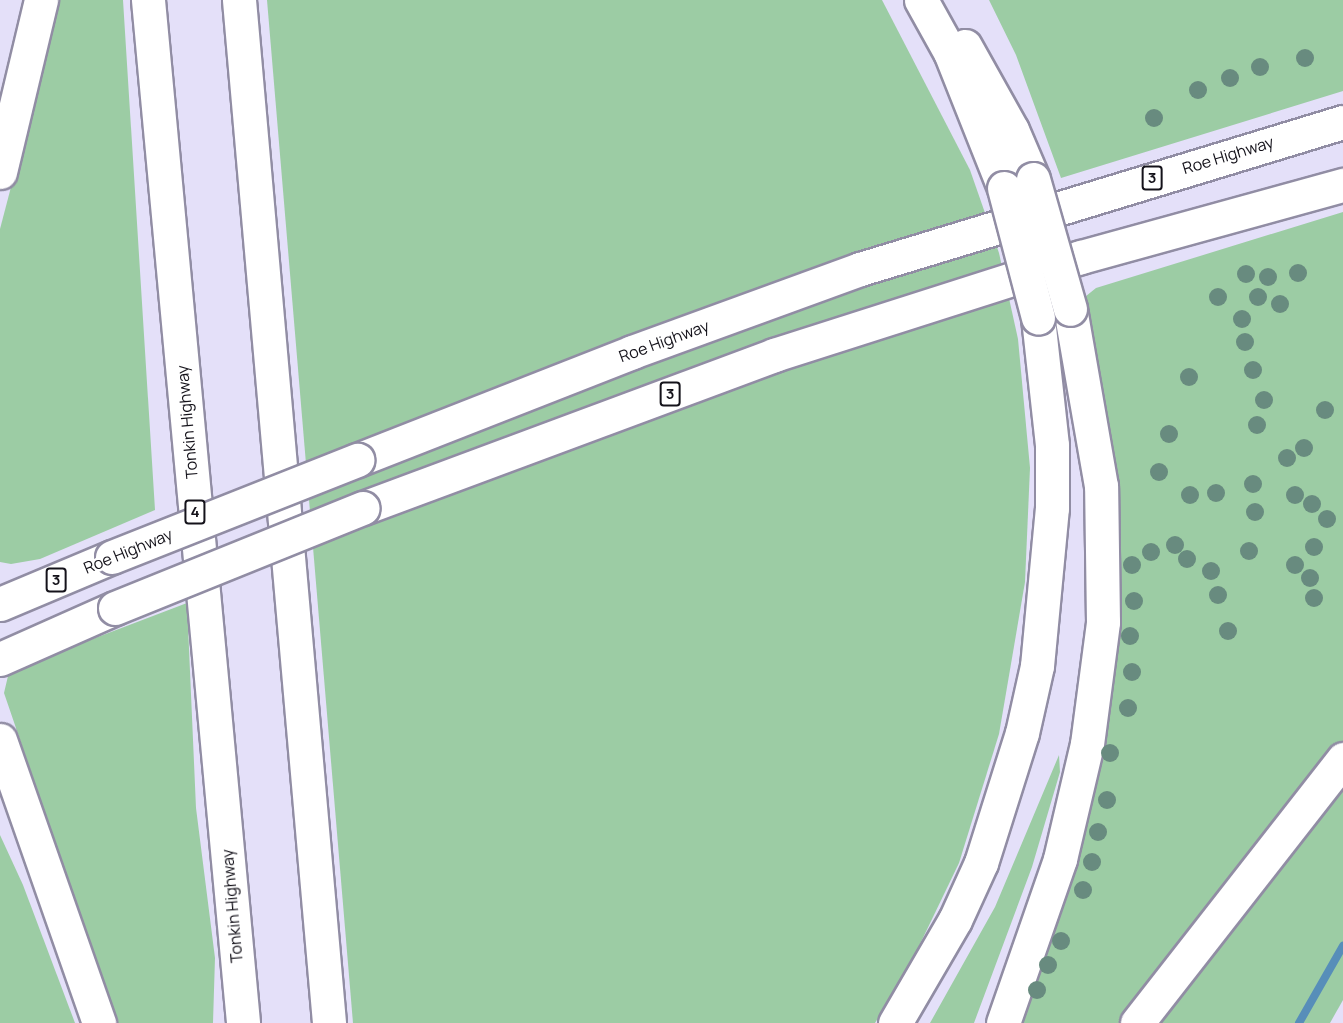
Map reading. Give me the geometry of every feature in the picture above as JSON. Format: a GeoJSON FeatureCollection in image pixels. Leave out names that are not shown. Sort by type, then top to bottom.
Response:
{"type":"FeatureCollection","features":[{"type":"Feature","properties":{"kind":"highway"},"geometry":{"type":"LineString","coordinates":[[0,90],[28,0]]}},
{"type":"Feature","properties":{"kind":"highway"},"geometry":{"type":"LineString","coordinates":[[0,172],[41,0]]}},
{"type":"Feature","properties":{"kind":"highway","name":"Tonkin Highway"},"geometry":{"type":"LineString","coordinates":[[148,0],[243,1023]]}},
{"type":"Feature","properties":{"kind":"highway"},"geometry":{"type":"LineString","coordinates":[[239,0],[329,1023]]}},
{"type":"Feature","properties":{"kind":"highway"},"geometry":{"type":"LineString","coordinates":[[895,1023],[955,920],[981,863],[1022,733],[1036,666],[1052,508],[1052,445],[1038,318],[1019,184],[921,0]]}},
{"type":"Feature","properties":{"kind":"highway"},"geometry":{"type":"LineString","coordinates":[[934,0],[977,64],[1019,184],[1070,309],[1101,486],[1103,622],[1087,744],[1060,860],[1003,1023]]}},
{"type":"Feature","properties":{"kind":"highway","name":"Roe Highway"},"geometry":{"type":"LineString","coordinates":[[0,604],[112,557],[632,352],[860,269],[1343,122]]}},
{"type":"Feature","properties":{"kind":"highway","name":"3"},"geometry":{"type":"LineString","coordinates":[[0,659],[115,608],[363,508],[774,355],[1081,257],[1343,185]]}},
{"type":"Feature","properties":{"kind":"highway"},"geometry":{"type":"LineString","coordinates":[[0,740],[99,1023]]}},
{"type":"Feature","properties":{"kind":"highway"},"geometry":{"type":"LineString","coordinates":[[1137,1023],[1343,759]]}},
{"type":"Feature","properties":{"kind":"highway"},"geometry":{"type":"LineString","coordinates":[[0,799],[35,840]]}},
{"type":"Feature","properties":{"kind":"green space"},"geometry":{"type":"Polygon","coordinates":[[[60,0],[123,0],[155,510],[40,559],[11,564],[0,562],[0,229],[60,0]]]}},
{"type":"Feature","properties":{"kind":"green space"},"geometry":{"type":"Polygon","coordinates":[[[267,0],[882,0],[970,170],[999,253],[1018,339],[1030,468],[1025,582],[999,734],[959,863],[907,971],[875,1023],[353,1023],[267,0]]]}},
{"type":"Feature","properties":{"kind":"green space"},"geometry":{"type":"Polygon","coordinates":[[[989,0],[1343,0],[1343,91],[1061,178],[1016,55],[989,0]]]}},
{"type":"Feature","properties":{"kind":"green space"},"geometry":{"type":"Polygon","coordinates":[[[1343,212],[1343,746],[1126,1023],[1008,1023],[1103,622],[1070,309],[1096,288],[1343,212]]]}},
{"type":"Feature","properties":{"kind":"green space"},"geometry":{"type":"Polygon","coordinates":[[[187,603],[196,808],[215,958],[213,1023],[117,1023],[4,693],[8,676],[27,664],[187,603]]]}},
{"type":"Feature","properties":{"kind":"green space"},"geometry":{"type":"Polygon","coordinates":[[[1059,755],[1060,772],[1032,867],[974,1023],[930,1023],[995,907],[1059,755]]]}},
{"type":"Feature","properties":{"kind":"green space"},"geometry":{"type":"Polygon","coordinates":[[[1343,789],[1343,1000],[1330,1023],[1160,1023],[1343,789]]]}},
{"type":"Feature","properties":{"kind":"green space"},"geometry":{"type":"Polygon","coordinates":[[[0,835],[23,885],[75,1023],[0,1023],[0,835]]]}},
{"type":"Feature","properties":{"kind":"waterway"},"geometry":{"type":"LineString","coordinates":[[1299,1023],[1343,946]]}}]}
